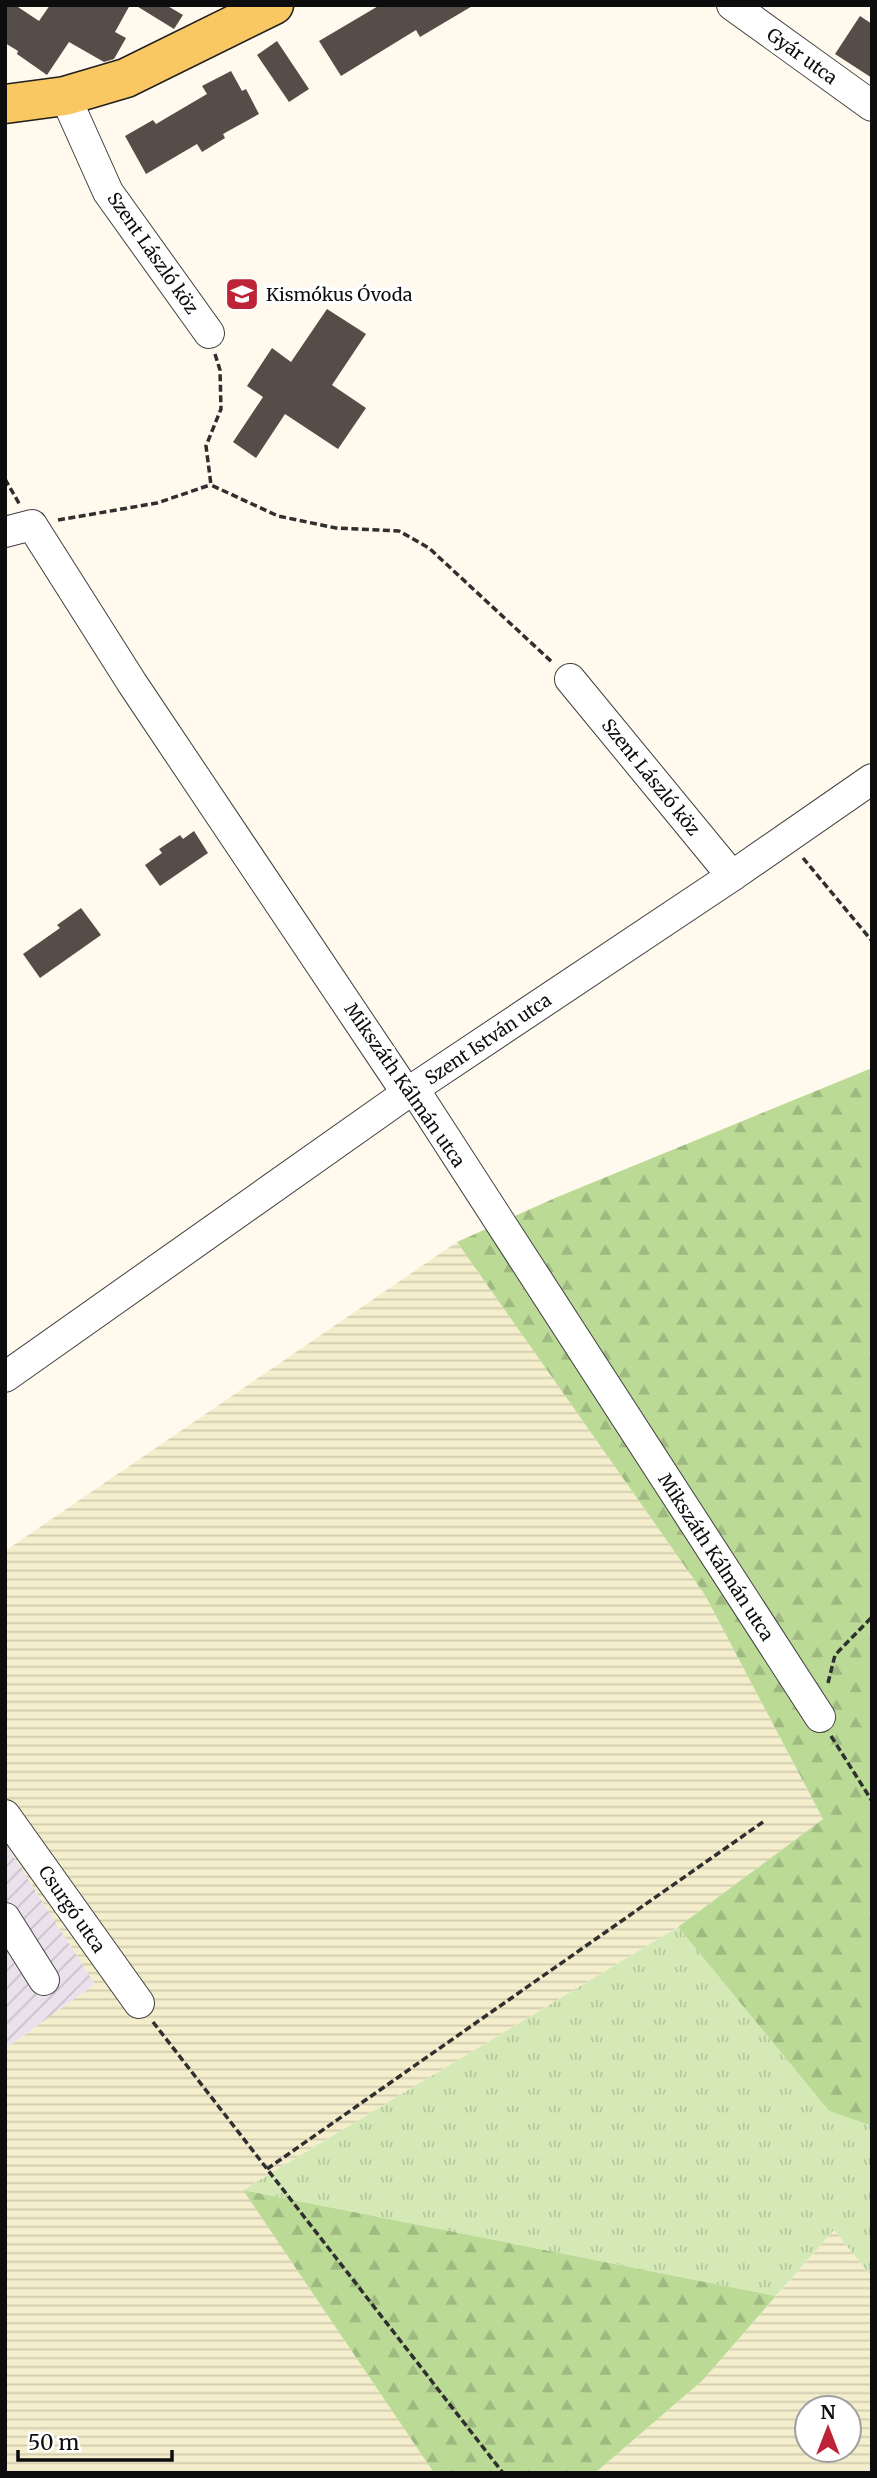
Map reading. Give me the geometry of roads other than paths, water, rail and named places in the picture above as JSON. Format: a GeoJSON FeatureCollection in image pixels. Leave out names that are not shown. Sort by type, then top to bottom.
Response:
{"type":"FeatureCollection","features":[{"type":"Feature","properties":{"kind":"main road"},"geometry":{"type":"LineString","coordinates":[[5,104],[65,96],[126,78],[274,5]]}},
{"type":"Feature","properties":{"kind":"street","name":"Gyár utca"},"geometry":{"type":"LineString","coordinates":[[732,5],[872,106]]}},
{"type":"Feature","properties":{"kind":"street","name":"Szent László köz"},"geometry":{"type":"LineString","coordinates":[[65,96],[108,192],[209,333]]}},
{"type":"Feature","properties":{"kind":"street","name":"Mikszáth Kálmán utca"},"geometry":{"type":"LineString","coordinates":[[18,529],[140,694],[402,1086],[419,1097],[820,1717]]}},
{"type":"Feature","properties":{"kind":"street","name":"Szent László köz"},"geometry":{"type":"LineString","coordinates":[[570,679],[732,876]]}},
{"type":"Feature","properties":{"kind":"street","name":"Szent István utca"},"geometry":{"type":"LineString","coordinates":[[5,1377],[410,1091],[872,779]]}},
{"type":"Feature","properties":{"kind":"street","name":"Csurgó utca"},"geometry":{"type":"LineString","coordinates":[[5,1815],[139,2003]]}},
{"type":"Feature","properties":{"kind":"street"},"geometry":{"type":"LineString","coordinates":[[5,1918],[44,1980]]}},
{"type":"Feature","properties":{"kind":"place","name":"Kismókus Óvoda"},"geometry":{"type":"Point","coordinates":[242,294]}}]}
